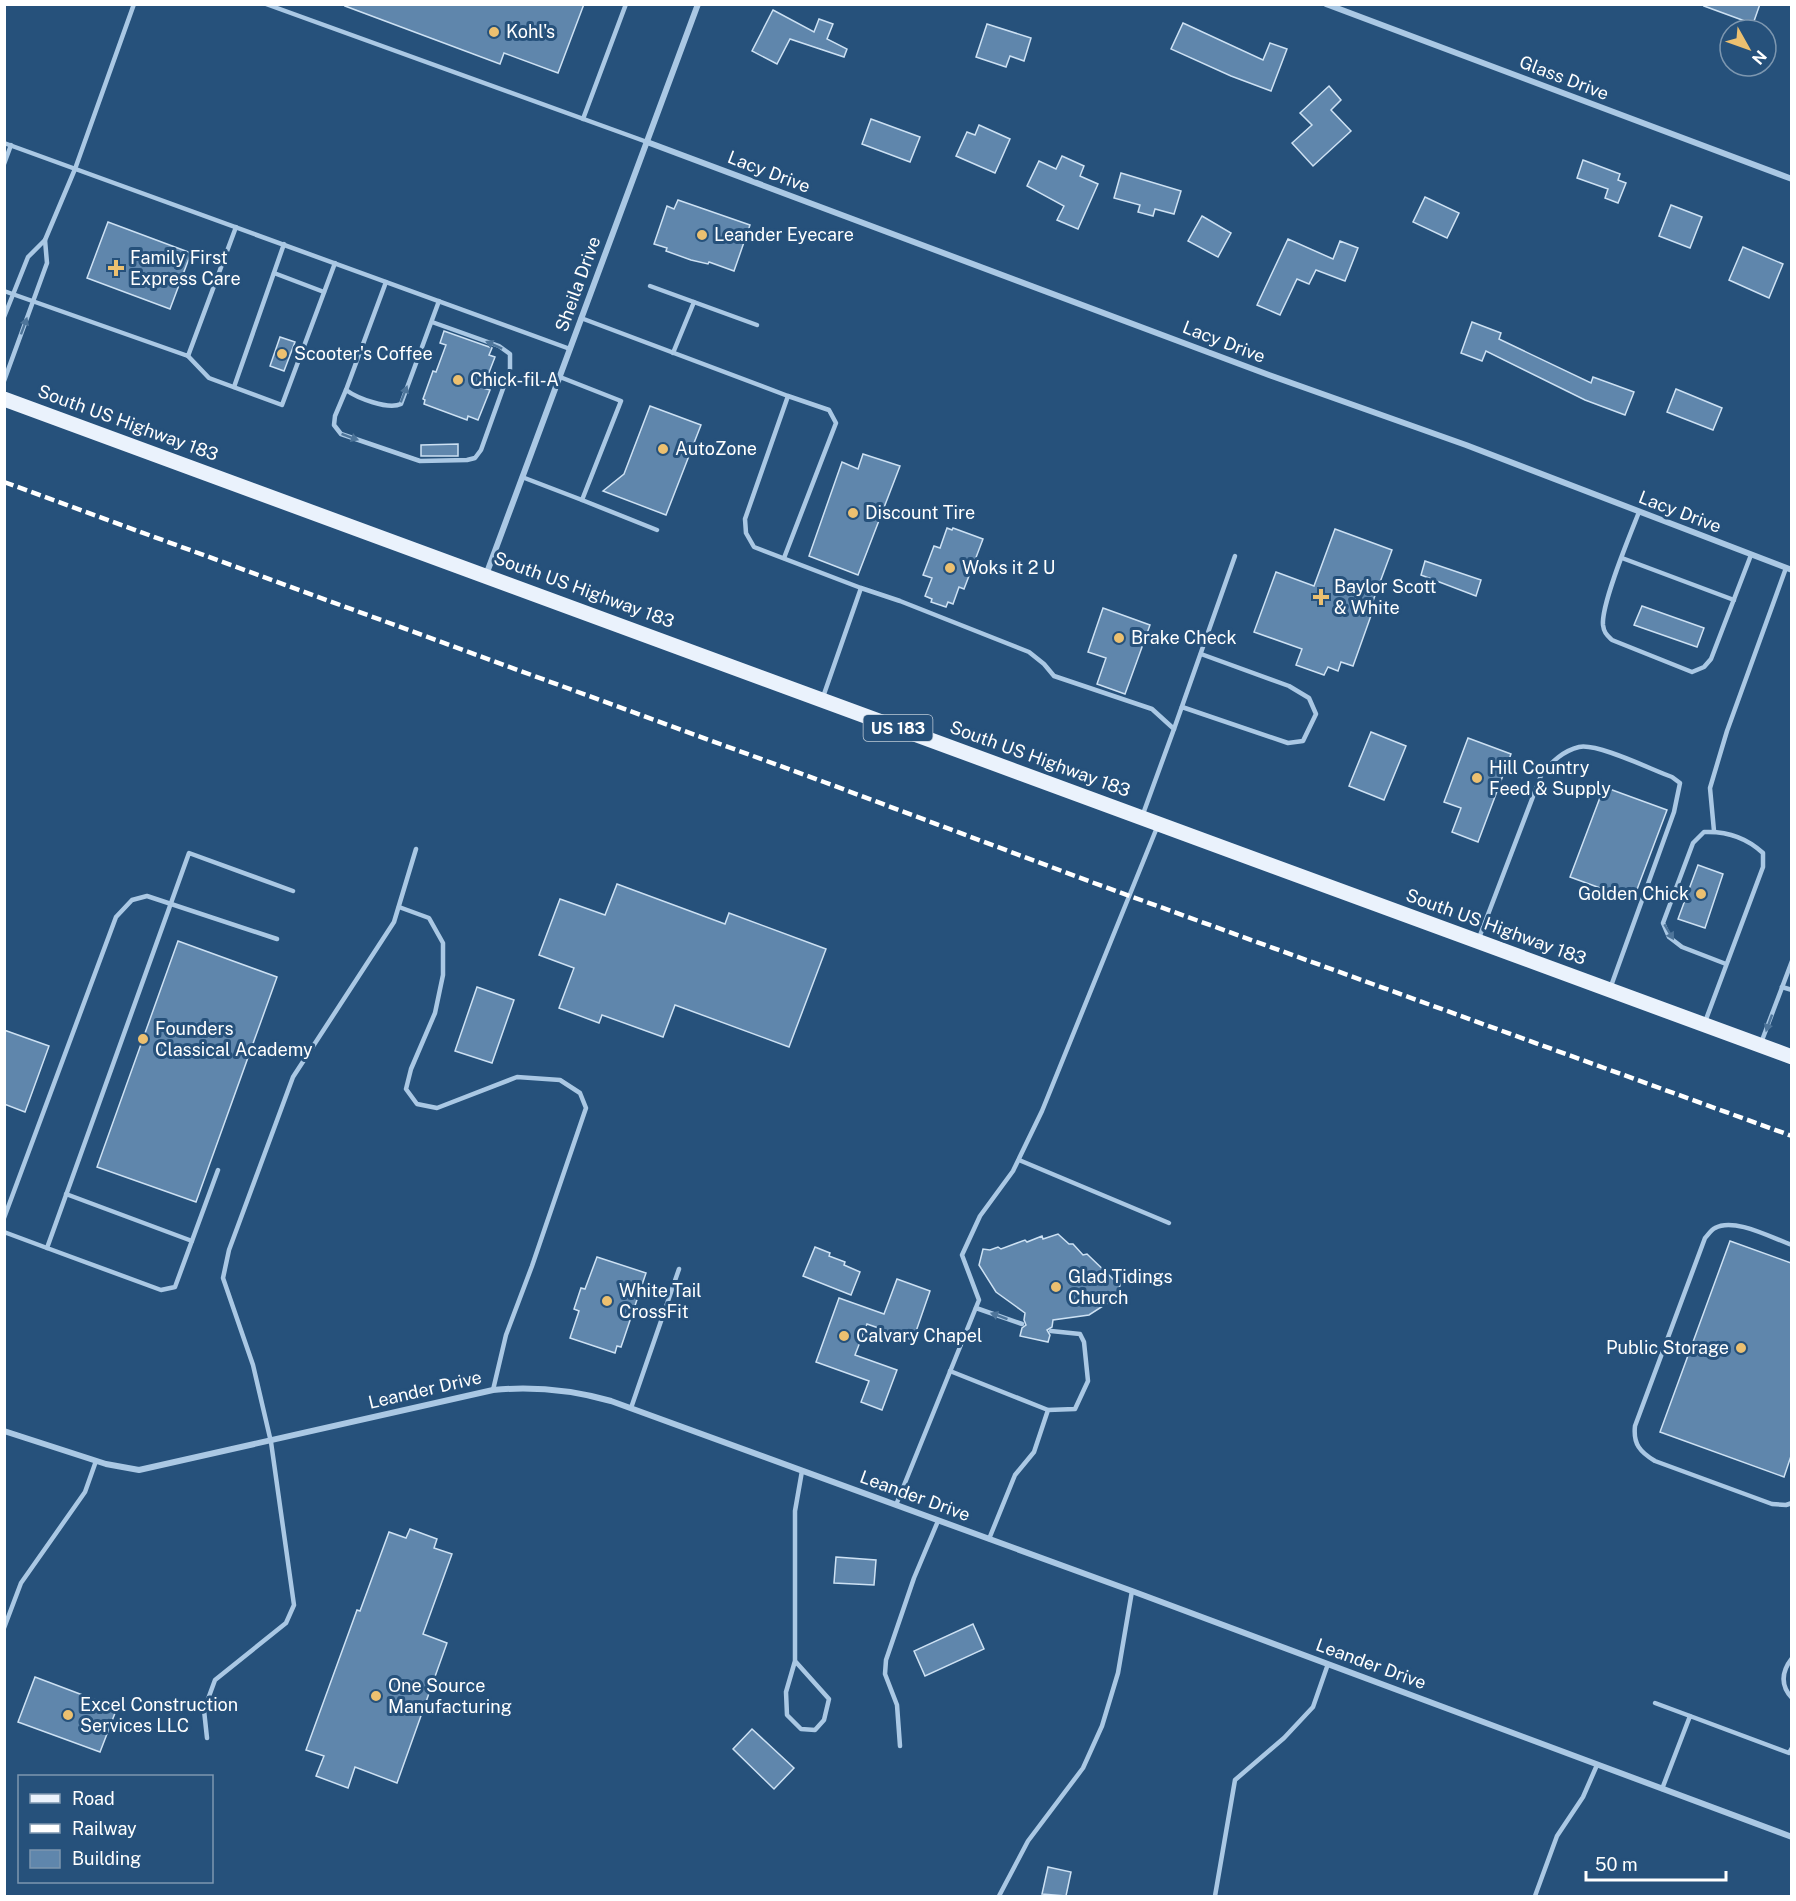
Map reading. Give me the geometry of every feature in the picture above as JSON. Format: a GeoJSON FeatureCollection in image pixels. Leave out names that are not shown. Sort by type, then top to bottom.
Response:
{"type":"FeatureCollection","features":[{"type":"Feature","properties":{"kind":"main road","name":"South US Highway 183"},"geometry":{"type":"LineString","coordinates":[[4,399],[486,574],[1791,1057]]}},
{"type":"Feature","properties":{"kind":"street","name":"Sheila Drive"},"geometry":{"type":"LineString","coordinates":[[486,574],[698,4]]}},
{"type":"Feature","properties":{"kind":"street","name":"Glass Drive"},"geometry":{"type":"LineString","coordinates":[[1326,4],[1791,179]]}},
{"type":"Feature","properties":{"kind":"street","name":"Lacy Drive"},"geometry":{"type":"LineString","coordinates":[[647,142],[1269,375],[1466,445],[1789,569]]}},
{"type":"Feature","properties":{"kind":"street","name":"Leander Drive"},"geometry":{"type":"LineString","coordinates":[[4,1431],[96,1461],[139,1470],[493,1390],[541,1388],[589,1394],[1132,1591],[1791,1838]]}},
{"type":"Feature","properties":{"kind":"lane"},"geometry":{"type":"LineString","coordinates":[[4,317],[28,256],[45,240],[75,169],[134,4]]}},
{"type":"Feature","properties":{"kind":"lane"},"geometry":{"type":"LineString","coordinates":[[266,4],[647,142]]}},
{"type":"Feature","properties":{"kind":"lane"},"geometry":{"type":"LineString","coordinates":[[583,119],[626,4]]}},
{"type":"Feature","properties":{"kind":"lane"},"geometry":{"type":"LineString","coordinates":[[4,142],[570,349]]}},
{"type":"Feature","properties":{"kind":"lane"},"geometry":{"type":"LineString","coordinates":[[4,164],[11,145]]}},
{"type":"Feature","properties":{"kind":"lane"},"geometry":{"type":"LineString","coordinates":[[188,356],[236,227]]}},
{"type":"Feature","properties":{"kind":"lane"},"geometry":{"type":"LineString","coordinates":[[4,381],[47,263],[45,240]]}},
{"type":"Feature","properties":{"kind":"lane"},"geometry":{"type":"LineString","coordinates":[[234,387],[284,244]]}},
{"type":"Feature","properties":{"kind":"lane"},"geometry":{"type":"LineString","coordinates":[[4,291],[188,356],[209,378],[282,405],[335,263]]}},
{"type":"Feature","properties":{"kind":"lane"},"geometry":{"type":"LineString","coordinates":[[274,273],[324,292]]}},
{"type":"Feature","properties":{"kind":"lane"},"geometry":{"type":"LineString","coordinates":[[386,282],[335,416],[334,425],[341,434],[420,461],[475,458],[481,450],[510,369],[510,354],[499,346],[432,322]]}},
{"type":"Feature","properties":{"kind":"lane"},"geometry":{"type":"LineString","coordinates":[[650,286],[757,326]]}},
{"type":"Feature","properties":{"kind":"lane"},"geometry":{"type":"LineString","coordinates":[[346,390],[386,406],[394,407],[401,404],[440,301]]}},
{"type":"Feature","properties":{"kind":"lane"},"geometry":{"type":"LineString","coordinates":[[673,353],[694,302]]}},
{"type":"Feature","properties":{"kind":"lane"},"geometry":{"type":"LineString","coordinates":[[581,318],[829,410],[836,423],[784,558]]}},
{"type":"Feature","properties":{"kind":"lane"},"geometry":{"type":"LineString","coordinates":[[560,377],[621,401],[582,500]]}},
{"type":"Feature","properties":{"kind":"lane"},"geometry":{"type":"LineString","coordinates":[[788,396],[745,519],[746,533],[754,547],[1029,652],[1054,676],[1152,709],[1174,729]]}},
{"type":"Feature","properties":{"kind":"lane"},"geometry":{"type":"LineString","coordinates":[[522,477],[657,530]]}},
{"type":"Feature","properties":{"kind":"lane"},"geometry":{"type":"LineString","coordinates":[[1639,512],[1611,588],[1602,622],[1605,634],[1612,640],[1692,672],[1704,667],[1711,659],[1751,555]]}},
{"type":"Feature","properties":{"kind":"lane"},"geometry":{"type":"LineString","coordinates":[[1142,817],[1235,556]]}},
{"type":"Feature","properties":{"kind":"lane"},"geometry":{"type":"LineString","coordinates":[[1622,558],[1734,600]]}},
{"type":"Feature","properties":{"kind":"lane"},"geometry":{"type":"LineString","coordinates":[[1714,831],[1710,788],[1727,731],[1789,569]]}},
{"type":"Feature","properties":{"kind":"lane"},"geometry":{"type":"LineString","coordinates":[[822,700],[861,588]]}},
{"type":"Feature","properties":{"kind":"lane"},"geometry":{"type":"LineString","coordinates":[[1182,707],[1288,743],[1303,741],[1316,714],[1308,698],[1289,686],[1201,654]]}},
{"type":"Feature","properties":{"kind":"lane"},"geometry":{"type":"LineString","coordinates":[[1478,941],[1542,772],[1558,756],[1581,746],[1602,750],[1672,777],[1680,783],[1674,812],[1610,990]]}},
{"type":"Feature","properties":{"kind":"lane"},"geometry":{"type":"LineString","coordinates":[[896,1505],[979,1300],[962,1255],[980,1216],[1013,1171],[1042,1111],[1159,823]]}},
{"type":"Feature","properties":{"kind":"lane"},"geometry":{"type":"LineString","coordinates":[[1704,1024],[1763,867],[1763,853],[1754,844],[1722,831],[1704,832],[1693,843],[1663,923],[1670,937],[1682,947],[1726,964]]}},
{"type":"Feature","properties":{"kind":"lane"},"geometry":{"type":"LineString","coordinates":[[207,1738],[204,1710],[215,1680],[286,1623],[294,1605],[271,1442],[253,1365],[223,1278],[229,1250],[292,1077],[394,922],[416,849]]}},
{"type":"Feature","properties":{"kind":"lane"},"geometry":{"type":"LineString","coordinates":[[46,1248],[189,854],[293,891]]}},
{"type":"Feature","properties":{"kind":"lane"},"geometry":{"type":"LineString","coordinates":[[4,1218],[116,917],[132,900],[147,896],[277,939]]}},
{"type":"Feature","properties":{"kind":"lane"},"geometry":{"type":"LineString","coordinates":[[399,907],[429,918],[442,943],[443,975],[435,1013],[411,1069],[406,1089],[417,1104],[437,1108],[517,1077],[560,1080],[580,1093],[586,1108],[506,1335],[493,1390]]}},
{"type":"Feature","properties":{"kind":"lane"},"geometry":{"type":"LineString","coordinates":[[1761,1045],[1791,961]]}},
{"type":"Feature","properties":{"kind":"lane"},"geometry":{"type":"LineString","coordinates":[[1782,987],[1791,990]]}},
{"type":"Feature","properties":{"kind":"lane"},"geometry":{"type":"LineString","coordinates":[[1019,1160],[1169,1223]]}},
{"type":"Feature","properties":{"kind":"lane"},"geometry":{"type":"LineString","coordinates":[[4,1232],[161,1290],[175,1287],[218,1170]]}},
{"type":"Feature","properties":{"kind":"lane"},"geometry":{"type":"LineString","coordinates":[[66,1194],[192,1241]]}},
{"type":"Feature","properties":{"kind":"lane"},"geometry":{"type":"LineString","coordinates":[[1791,1245],[1738,1225],[1714,1228],[1705,1238],[1635,1426],[1634,1438],[1638,1448],[1655,1461],[1772,1504],[1791,1503]]}},
{"type":"Feature","properties":{"kind":"lane"},"geometry":{"type":"LineString","coordinates":[[631,1408],[679,1269]]}},
{"type":"Feature","properties":{"kind":"lane"},"geometry":{"type":"LineString","coordinates":[[976,1308],[1022,1324]]}},
{"type":"Feature","properties":{"kind":"lane"},"geometry":{"type":"LineString","coordinates":[[950,1371],[1048,1410],[1075,1409],[1088,1381],[1084,1342],[1080,1334],[1051,1331]]}},
{"type":"Feature","properties":{"kind":"lane"},"geometry":{"type":"LineString","coordinates":[[989,1539],[1015,1475],[1034,1452],[1048,1410]]}},
{"type":"Feature","properties":{"kind":"lane"},"geometry":{"type":"LineString","coordinates":[[4,1628],[21,1583],[85,1492],[96,1461]]}},
{"type":"Feature","properties":{"kind":"lane"},"geometry":{"type":"LineString","coordinates":[[795,1661],[829,1699],[824,1720],[815,1730],[801,1729],[787,1715],[786,1692],[795,1661],[795,1511],[802,1471]]}},
{"type":"Feature","properties":{"kind":"lane"},"geometry":{"type":"LineString","coordinates":[[900,1746],[897,1705],[885,1674],[886,1660],[914,1578],[938,1521]]}},
{"type":"Feature","properties":{"kind":"lane"},"geometry":{"type":"LineString","coordinates":[[999,1896],[1028,1842],[1083,1768],[1102,1726],[1118,1673],[1132,1591]]}},
{"type":"Feature","properties":{"kind":"lane"},"geometry":{"type":"LineString","coordinates":[[1791,1658],[1785,1666],[1783,1681],[1791,1698]]}},
{"type":"Feature","properties":{"kind":"lane"},"geometry":{"type":"LineString","coordinates":[[1215,1896],[1235,1780],[1284,1738],[1313,1707],[1328,1664]]}},
{"type":"Feature","properties":{"kind":"lane"},"geometry":{"type":"LineString","coordinates":[[1655,1703],[1789,1753],[1791,1748]]}},
{"type":"Feature","properties":{"kind":"lane"},"geometry":{"type":"LineString","coordinates":[[1662,1789],[1690,1716]]}},
{"type":"Feature","properties":{"kind":"lane"},"geometry":{"type":"LineString","coordinates":[[1535,1896],[1557,1836],[1582,1797],[1597,1765]]}},
{"type":"Feature","properties":{"kind":"building","name":"Kohl's"},"geometry":{"type":"Polygon","coordinates":[[[346,4],[584,4],[558,73],[504,53],[500,64],[345,6],[346,4]]]}},
{"type":"Feature","properties":{"kind":"building"},"geometry":{"type":"Polygon","coordinates":[[[1705,4],[1760,4],[1755,18],[1737,18],[1704,6],[1705,4]]]}},
{"type":"Feature","properties":{"kind":"building"},"geometry":{"type":"Polygon","coordinates":[[[773,10],[814,32],[819,19],[833,24],[827,39],[847,49],[844,57],[790,39],[777,64],[752,51],[773,10]]]}},
{"type":"Feature","properties":{"kind":"building"},"geometry":{"type":"Polygon","coordinates":[[[1183,23],[1263,60],[1270,43],[1287,49],[1271,91],[1171,49],[1183,23]]]}},
{"type":"Feature","properties":{"kind":"building"},"geometry":{"type":"Polygon","coordinates":[[[987,24],[1031,38],[1024,61],[1010,56],[1006,67],[976,57],[987,24]]]}},
{"type":"Feature","properties":{"kind":"building"},"geometry":{"type":"Polygon","coordinates":[[[1329,86],[1341,100],[1331,110],[1351,131],[1313,166],[1292,143],[1312,125],[1300,113],[1329,86]]]}},
{"type":"Feature","properties":{"kind":"building"},"geometry":{"type":"Polygon","coordinates":[[[871,119],[920,137],[910,162],[862,144],[871,119]]]}},
{"type":"Feature","properties":{"kind":"building"},"geometry":{"type":"Polygon","coordinates":[[[979,125],[1010,139],[995,173],[956,156],[967,132],[975,135],[979,125]]]}},
{"type":"Feature","properties":{"kind":"building"},"geometry":{"type":"Polygon","coordinates":[[[1062,156],[1084,166],[1080,176],[1098,184],[1078,229],[1057,220],[1064,206],[1027,186],[1039,161],[1056,169],[1062,156]]]}},
{"type":"Feature","properties":{"kind":"building"},"geometry":{"type":"Polygon","coordinates":[[[1583,160],[1620,174],[1618,180],[1626,183],[1618,203],[1605,198],[1608,189],[1577,178],[1583,160]]]}},
{"type":"Feature","properties":{"kind":"building"},"geometry":{"type":"Polygon","coordinates":[[[1121,173],[1181,191],[1174,214],[1155,209],[1153,216],[1138,212],[1140,205],[1114,198],[1121,173]]]}},
{"type":"Feature","properties":{"kind":"building"},"geometry":{"type":"Polygon","coordinates":[[[1425,197],[1459,213],[1447,238],[1413,222],[1425,197]]]}},
{"type":"Feature","properties":{"kind":"building","name":"Leander Eyecare"},"geometry":{"type":"Polygon","coordinates":[[[678,200],[750,225],[734,271],[709,262],[708,264],[691,260],[654,244],[667,206],[674,209],[678,200]]]}},
{"type":"Feature","properties":{"kind":"building"},"geometry":{"type":"Polygon","coordinates":[[[1671,205],[1702,217],[1690,248],[1659,236],[1671,205]]]}},
{"type":"Feature","properties":{"kind":"building"},"geometry":{"type":"Polygon","coordinates":[[[1202,216],[1231,233],[1218,257],[1188,241],[1202,216]]]}},
{"type":"Feature","properties":{"kind":"building"},"geometry":{"type":"Polygon","coordinates":[[[108,222],[191,253],[170,309],[87,278],[108,222]]]}},
{"type":"Feature","properties":{"kind":"building"},"geometry":{"type":"Polygon","coordinates":[[[1288,239],[1333,259],[1340,241],[1358,248],[1345,281],[1316,270],[1309,284],[1297,279],[1280,315],[1257,305],[1288,239]]]}},
{"type":"Feature","properties":{"kind":"building"},"geometry":{"type":"Polygon","coordinates":[[[1743,247],[1783,264],[1769,298],[1729,280],[1743,247]]]}},
{"type":"Feature","properties":{"kind":"building"},"geometry":{"type":"Polygon","coordinates":[[[1472,322],[1501,333],[1499,339],[1591,383],[1593,377],[1634,392],[1625,415],[1585,400],[1486,351],[1482,361],[1461,353],[1472,322]]]}},
{"type":"Feature","properties":{"kind":"building","name":"Chick-fil-A"},"geometry":{"type":"Polygon","coordinates":[[[444,331],[492,348],[489,355],[495,357],[483,388],[490,390],[478,420],[468,416],[467,420],[424,404],[423,399],[433,371],[436,372],[446,345],[440,343],[444,331]]]}},
{"type":"Feature","properties":{"kind":"building","name":"Scooter's Coffee"},"geometry":{"type":"Polygon","coordinates":[[[280,337],[295,342],[284,371],[270,366],[280,337]]]}},
{"type":"Feature","properties":{"kind":"building"},"geometry":{"type":"Polygon","coordinates":[[[1676,389],[1722,408],[1713,430],[1667,412],[1676,389]]]}},
{"type":"Feature","properties":{"kind":"building","name":"AutoZone"},"geometry":{"type":"Polygon","coordinates":[[[650,406],[701,425],[666,515],[603,491],[624,474],[650,406]]]}},
{"type":"Feature","properties":{"kind":"building"},"geometry":{"type":"Polygon","coordinates":[[[458,444],[458,456],[421,456],[421,445],[458,444]]]}},
{"type":"Feature","properties":{"kind":"building","name":"Discount Tire"},"geometry":{"type":"Polygon","coordinates":[[[863,454],[900,466],[858,575],[809,556],[842,462],[858,469],[863,454]]]}},
{"type":"Feature","properties":{"kind":"building","name":"Woks it 2 U"},"geometry":{"type":"Polygon","coordinates":[[[947,528],[983,539],[964,589],[959,587],[953,604],[948,602],[946,607],[931,602],[932,599],[925,596],[932,578],[923,575],[934,546],[940,548],[947,528]]]}},
{"type":"Feature","properties":{"kind":"building","name":"Baylor Scott & White"},"geometry":{"type":"Polygon","coordinates":[[[1335,529],[1392,550],[1370,609],[1373,610],[1353,666],[1341,662],[1338,671],[1328,667],[1324,675],[1296,665],[1302,649],[1254,632],[1276,572],[1314,586],[1335,529]]]}},
{"type":"Feature","properties":{"kind":"building"},"geometry":{"type":"Polygon","coordinates":[[[1425,561],[1481,580],[1476,596],[1421,575],[1425,561]]]}},
{"type":"Feature","properties":{"kind":"building"},"geometry":{"type":"Polygon","coordinates":[[[1642,606],[1704,628],[1697,647],[1634,625],[1642,606]]]}},
{"type":"Feature","properties":{"kind":"building","name":"Brake Check"},"geometry":{"type":"Polygon","coordinates":[[[1103,608],[1150,625],[1125,694],[1097,684],[1106,658],[1088,652],[1103,608]]]}},
{"type":"Feature","properties":{"kind":"building"},"geometry":{"type":"Polygon","coordinates":[[[1371,732],[1406,746],[1384,800],[1349,786],[1371,732]]]}},
{"type":"Feature","properties":{"kind":"building","name":"Hill Country Feed & Supply"},"geometry":{"type":"Polygon","coordinates":[[[1468,738],[1511,754],[1478,842],[1452,832],[1461,808],[1444,802],[1468,738]]]}},
{"type":"Feature","properties":{"kind":"building"},"geometry":{"type":"Polygon","coordinates":[[[1604,787],[1667,810],[1633,900],[1570,877],[1604,787]]]}},
{"type":"Feature","properties":{"kind":"building","name":"Golden Chick"},"geometry":{"type":"Polygon","coordinates":[[[1698,865],[1723,874],[1705,928],[1678,919],[1698,865]]]}},
{"type":"Feature","properties":{"kind":"building"},"geometry":{"type":"Polygon","coordinates":[[[617,884],[725,924],[729,913],[826,949],[789,1047],[675,1005],[663,1037],[602,1015],[599,1023],[559,1008],[574,968],[539,955],[560,899],[605,915],[617,884]]]}},
{"type":"Feature","properties":{"kind":"building"},"geometry":{"type":"Polygon","coordinates":[[[178,941],[277,977],[196,1202],[97,1167],[178,941]]]}},
{"type":"Feature","properties":{"kind":"building"},"geometry":{"type":"Polygon","coordinates":[[[477,987],[514,1000],[492,1063],[455,1051],[477,987]]]}},
{"type":"Feature","properties":{"kind":"building"},"geometry":{"type":"Polygon","coordinates":[[[4,1030],[49,1046],[25,1112],[4,1104],[4,1030]]]}},
{"type":"Feature","properties":{"kind":"building","name":"Glad Tidings Church"},"geometry":{"type":"Polygon","coordinates":[[[1058,1234],[1069,1244],[1073,1244],[1083,1255],[1087,1254],[1113,1279],[1121,1281],[1117,1297],[1089,1315],[1053,1320],[1052,1327],[1047,1330],[1050,1335],[1048,1342],[1020,1336],[1022,1328],[1026,1325],[1025,1313],[996,1292],[979,1265],[983,1249],[990,1250],[998,1247],[1001,1249],[1025,1240],[1027,1242],[1042,1236],[1043,1239],[1058,1234]]]}},
{"type":"Feature","properties":{"kind":"building","name":"Public Storage"},"geometry":{"type":"Polygon","coordinates":[[[1730,1241],[1791,1263],[1791,1456],[1784,1477],[1660,1432],[1730,1241]]]}},
{"type":"Feature","properties":{"kind":"building"},"geometry":{"type":"Polygon","coordinates":[[[815,1247],[830,1253],[829,1256],[845,1262],[844,1265],[860,1272],[851,1295],[803,1276],[815,1247]]]}},
{"type":"Feature","properties":{"kind":"building","name":"White Tail CrossFit"},"geometry":{"type":"Polygon","coordinates":[[[597,1257],[646,1273],[621,1347],[617,1346],[615,1353],[570,1338],[579,1311],[574,1309],[581,1288],[585,1289],[597,1257]]]}},
{"type":"Feature","properties":{"kind":"building"},"geometry":{"type":"Polygon","coordinates":[[[897,1279],[930,1291],[913,1340],[867,1324],[855,1355],[897,1370],[882,1410],[861,1402],[869,1381],[816,1362],[839,1298],[884,1314],[897,1279]]]}},
{"type":"Feature","properties":{"kind":"building","name":"One Source Manufacturing"},"geometry":{"type":"Polygon","coordinates":[[[410,1529],[437,1539],[434,1548],[452,1554],[423,1634],[447,1643],[397,1783],[355,1767],[348,1788],[316,1776],[324,1756],[306,1750],[357,1610],[360,1611],[389,1532],[406,1538],[410,1529]]]}},
{"type":"Feature","properties":{"kind":"building"},"geometry":{"type":"Polygon","coordinates":[[[836,1557],[876,1560],[874,1585],[834,1583],[836,1557]]]}},
{"type":"Feature","properties":{"kind":"building"},"geometry":{"type":"Polygon","coordinates":[[[973,1624],[984,1649],[925,1676],[914,1651],[973,1624]]]}},
{"type":"Feature","properties":{"kind":"building","name":"Excel Construction Services LLC"},"geometry":{"type":"Polygon","coordinates":[[[35,1677],[117,1708],[100,1752],[18,1722],[35,1677]]]}},
{"type":"Feature","properties":{"kind":"building"},"geometry":{"type":"Polygon","coordinates":[[[752,1729],[794,1768],[774,1789],[733,1749],[752,1729]]]}},
{"type":"Feature","properties":{"kind":"building"},"geometry":{"type":"Polygon","coordinates":[[[1048,1867],[1071,1872],[1066,1896],[1042,1894],[1048,1867]]]}},
{"type":"Feature","properties":{"kind":"railway"},"geometry":{"type":"LineString","coordinates":[[4,482],[1094,883],[1792,1136]]}},
{"type":"Feature","properties":{"kind":"place","name":"Kohl's"},"geometry":{"type":"Point","coordinates":[494,32]}},
{"type":"Feature","properties":{"kind":"place","name":"Leander Eyecare"},"geometry":{"type":"Point","coordinates":[702,235]}},
{"type":"Feature","properties":{"kind":"place","name":"Family First Express Care"},"geometry":{"type":"Point","coordinates":[116,268]}},
{"type":"Feature","properties":{"kind":"place","name":"Scooter's Coffee"},"geometry":{"type":"Point","coordinates":[282,354]}},
{"type":"Feature","properties":{"kind":"place","name":"Chick-fil-A"},"geometry":{"type":"Point","coordinates":[458,380]}},
{"type":"Feature","properties":{"kind":"place","name":"AutoZone"},"geometry":{"type":"Point","coordinates":[663,449]}},
{"type":"Feature","properties":{"kind":"place","name":"Discount Tire"},"geometry":{"type":"Point","coordinates":[853,513]}},
{"type":"Feature","properties":{"kind":"place","name":"Woks it 2 U"},"geometry":{"type":"Point","coordinates":[950,568]}},
{"type":"Feature","properties":{"kind":"place","name":"Baylor Scott & White"},"geometry":{"type":"Point","coordinates":[1321,597]}},
{"type":"Feature","properties":{"kind":"place","name":"Brake Check"},"geometry":{"type":"Point","coordinates":[1119,638]}},
{"type":"Feature","properties":{"kind":"place","name":"Hill Country Feed & Supply"},"geometry":{"type":"Point","coordinates":[1477,778]}},
{"type":"Feature","properties":{"kind":"place","name":"Golden Chick"},"geometry":{"type":"Point","coordinates":[1701,894]}},
{"type":"Feature","properties":{"kind":"place","name":"Founders Classical Academy"},"geometry":{"type":"Point","coordinates":[143,1039]}},
{"type":"Feature","properties":{"kind":"place","name":"Glad Tidings Church"},"geometry":{"type":"Point","coordinates":[1056,1287]}},
{"type":"Feature","properties":{"kind":"place","name":"White Tail CrossFit"},"geometry":{"type":"Point","coordinates":[607,1301]}},
{"type":"Feature","properties":{"kind":"place","name":"Calvary Chapel"},"geometry":{"type":"Point","coordinates":[844,1336]}},
{"type":"Feature","properties":{"kind":"place","name":"Public Storage"},"geometry":{"type":"Point","coordinates":[1741,1348]}},
{"type":"Feature","properties":{"kind":"place","name":"One Source Manufacturing"},"geometry":{"type":"Point","coordinates":[376,1696]}},
{"type":"Feature","properties":{"kind":"place","name":"Excel Construction Services LLC"},"geometry":{"type":"Point","coordinates":[68,1715]}}]}
